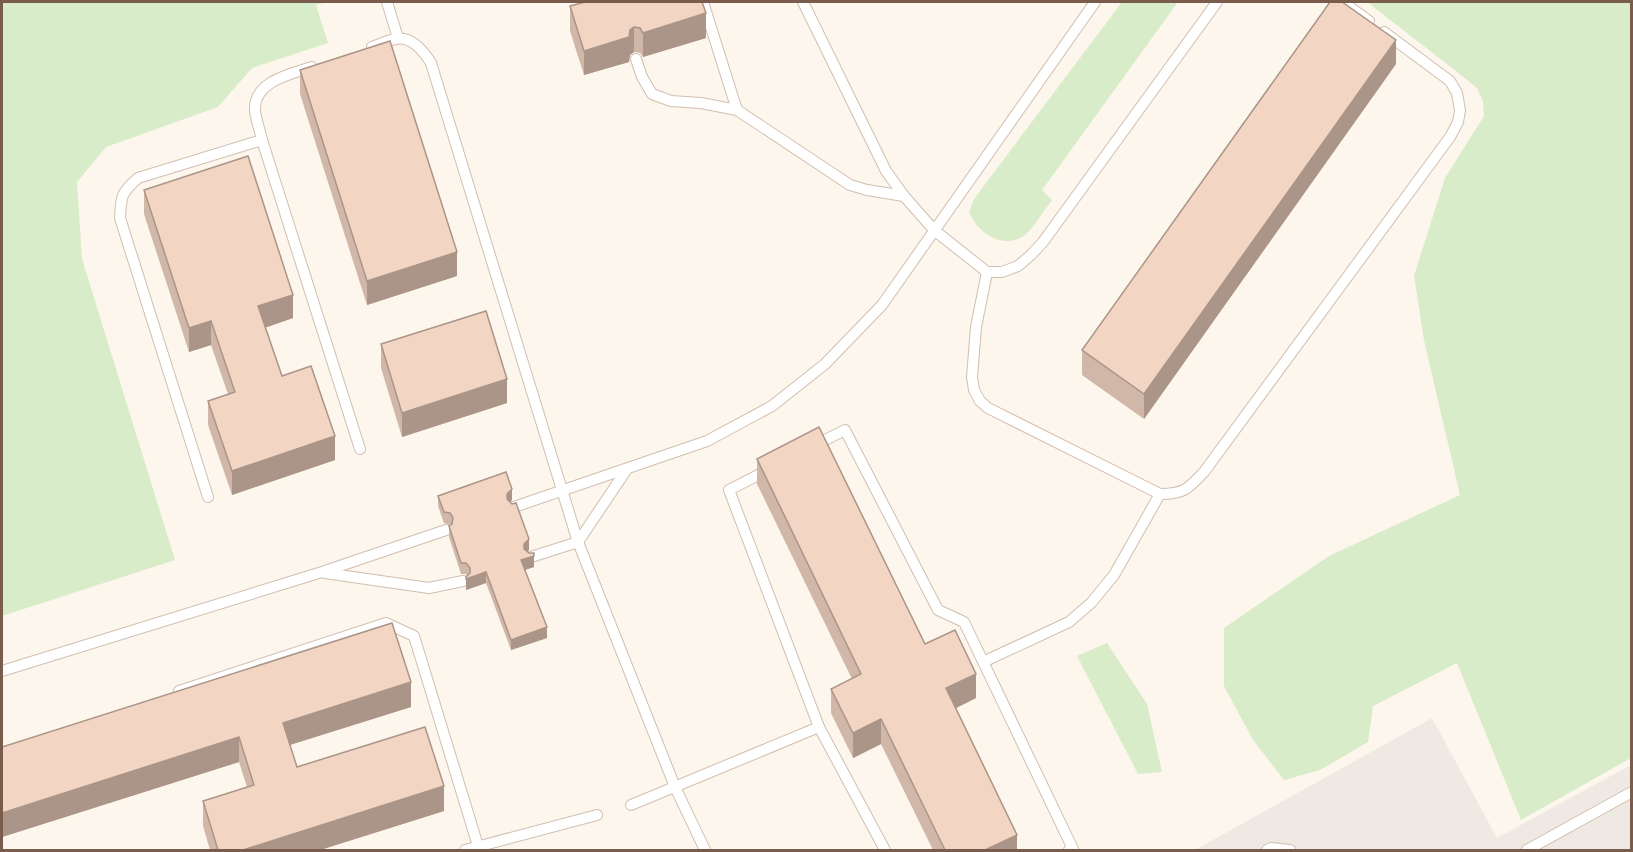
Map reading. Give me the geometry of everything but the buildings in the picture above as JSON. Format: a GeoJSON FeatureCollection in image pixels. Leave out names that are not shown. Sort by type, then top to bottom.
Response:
{"type":"FeatureCollection","features":[{"type":"Feature","properties":{"kind":"lane"},"geometry":{"type":"LineString","coordinates":[[387,2],[398,38]]}},
{"type":"Feature","properties":{"kind":"lane"},"geometry":{"type":"LineString","coordinates":[[703,2],[737,110]]}},
{"type":"Feature","properties":{"kind":"lane"},"geometry":{"type":"LineString","coordinates":[[803,2],[886,171],[904,196],[934,230],[987,272],[1002,272],[1018,266],[1043,242],[1217,2]]}},
{"type":"Feature","properties":{"kind":"lane"},"geometry":{"type":"LineString","coordinates":[[514,507],[707,441],[772,406],[825,364],[882,305],[1095,2]]}},
{"type":"Feature","properties":{"kind":"lane"},"geometry":{"type":"LineString","coordinates":[[987,272],[976,327],[972,376],[974,390],[980,400],[988,408],[1160,494],[1181,492],[1192,485],[1204,472],[1450,137],[1458,122],[1460,110],[1457,93],[1450,81],[1343,2]]}},
{"type":"Feature","properties":{"kind":"lane"},"geometry":{"type":"LineString","coordinates":[[366,49],[398,38],[410,41],[431,63],[578,542],[675,787],[705,850]]}},
{"type":"Feature","properties":{"kind":"lane"},"geometry":{"type":"LineString","coordinates":[[636,59],[642,77],[652,94],[671,101],[737,110],[850,185],[904,196]]}},
{"type":"Feature","properties":{"kind":"lane"},"geometry":{"type":"LineString","coordinates":[[324,63],[271,81],[260,93],[255,109],[262,140],[360,449]]}},
{"type":"Feature","properties":{"kind":"lane"},"geometry":{"type":"LineString","coordinates":[[208,497],[120,218],[121,202],[126,189],[138,178],[262,140]]}},
{"type":"Feature","properties":{"kind":"lane"},"geometry":{"type":"LineString","coordinates":[[803,452],[845,430],[938,610],[963,622],[1073,849],[1069,850]]}},
{"type":"Feature","properties":{"kind":"lane"},"geometry":{"type":"LineString","coordinates":[[782,463],[729,490],[819,727],[885,850]]}},
{"type":"Feature","properties":{"kind":"lane"},"geometry":{"type":"LineString","coordinates":[[531,557],[578,542],[628,469]]}},
{"type":"Feature","properties":{"kind":"lane"},"geometry":{"type":"LineString","coordinates":[[983,662],[1069,622],[1091,603],[1114,575],[1160,494]]}},
{"type":"Feature","properties":{"kind":"lane"},"geometry":{"type":"LineString","coordinates":[[2,671],[322,573],[446,530]]}},
{"type":"Feature","properties":{"kind":"lane"},"geometry":{"type":"LineString","coordinates":[[322,573],[429,588],[464,581]]}},
{"type":"Feature","properties":{"kind":"lane"},"geometry":{"type":"LineString","coordinates":[[171,693],[387,623],[414,636],[478,846]]}},
{"type":"Feature","properties":{"kind":"lane"},"geometry":{"type":"LineString","coordinates":[[631,805],[819,727]]}},
{"type":"Feature","properties":{"kind":"lane"},"geometry":{"type":"LineString","coordinates":[[1527,850],[1632,792]]}},
{"type":"Feature","properties":{"kind":"lane"},"geometry":{"type":"LineString","coordinates":[[465,850],[597,815]]}},
{"type":"Feature","properties":{"kind":"lane"},"geometry":{"type":"LineString","coordinates":[[1267,850],[1271,848],[1290,850]]}},
{"type":"Feature","properties":{"kind":"shaded area"},"geometry":{"type":"Polygon","coordinates":[[[1432,718],[1497,838],[1631,765],[1631,850],[1195,850],[1432,718]]]}},
{"type":"Feature","properties":{"kind":"green space"},"geometry":{"type":"Polygon","coordinates":[[[2,2],[327,2],[316,5],[328,43],[252,68],[218,107],[106,147],[77,182],[82,259],[175,560],[2,616],[2,2]]]}},
{"type":"Feature","properties":{"kind":"green space"},"geometry":{"type":"Polygon","coordinates":[[[1122,2],[1178,2],[1042,190],[1052,200],[1032,227],[1026,234],[1013,240],[1000,240],[986,234],[969,212],[974,199],[1122,2]]]}},
{"type":"Feature","properties":{"kind":"green space"},"geometry":{"type":"Polygon","coordinates":[[[1367,2],[1631,2],[1631,758],[1521,820],[1457,663],[1373,706],[1368,742],[1320,770],[1284,780],[1253,740],[1224,686],[1224,628],[1329,556],[1460,495],[1424,340],[1414,276],[1445,178],[1484,116],[1483,101],[1477,88],[1367,2]]]}},
{"type":"Feature","properties":{"kind":"green space"},"geometry":{"type":"Polygon","coordinates":[[[1107,643],[1147,704],[1162,772],[1138,774],[1077,656],[1107,643]]]}}]}
